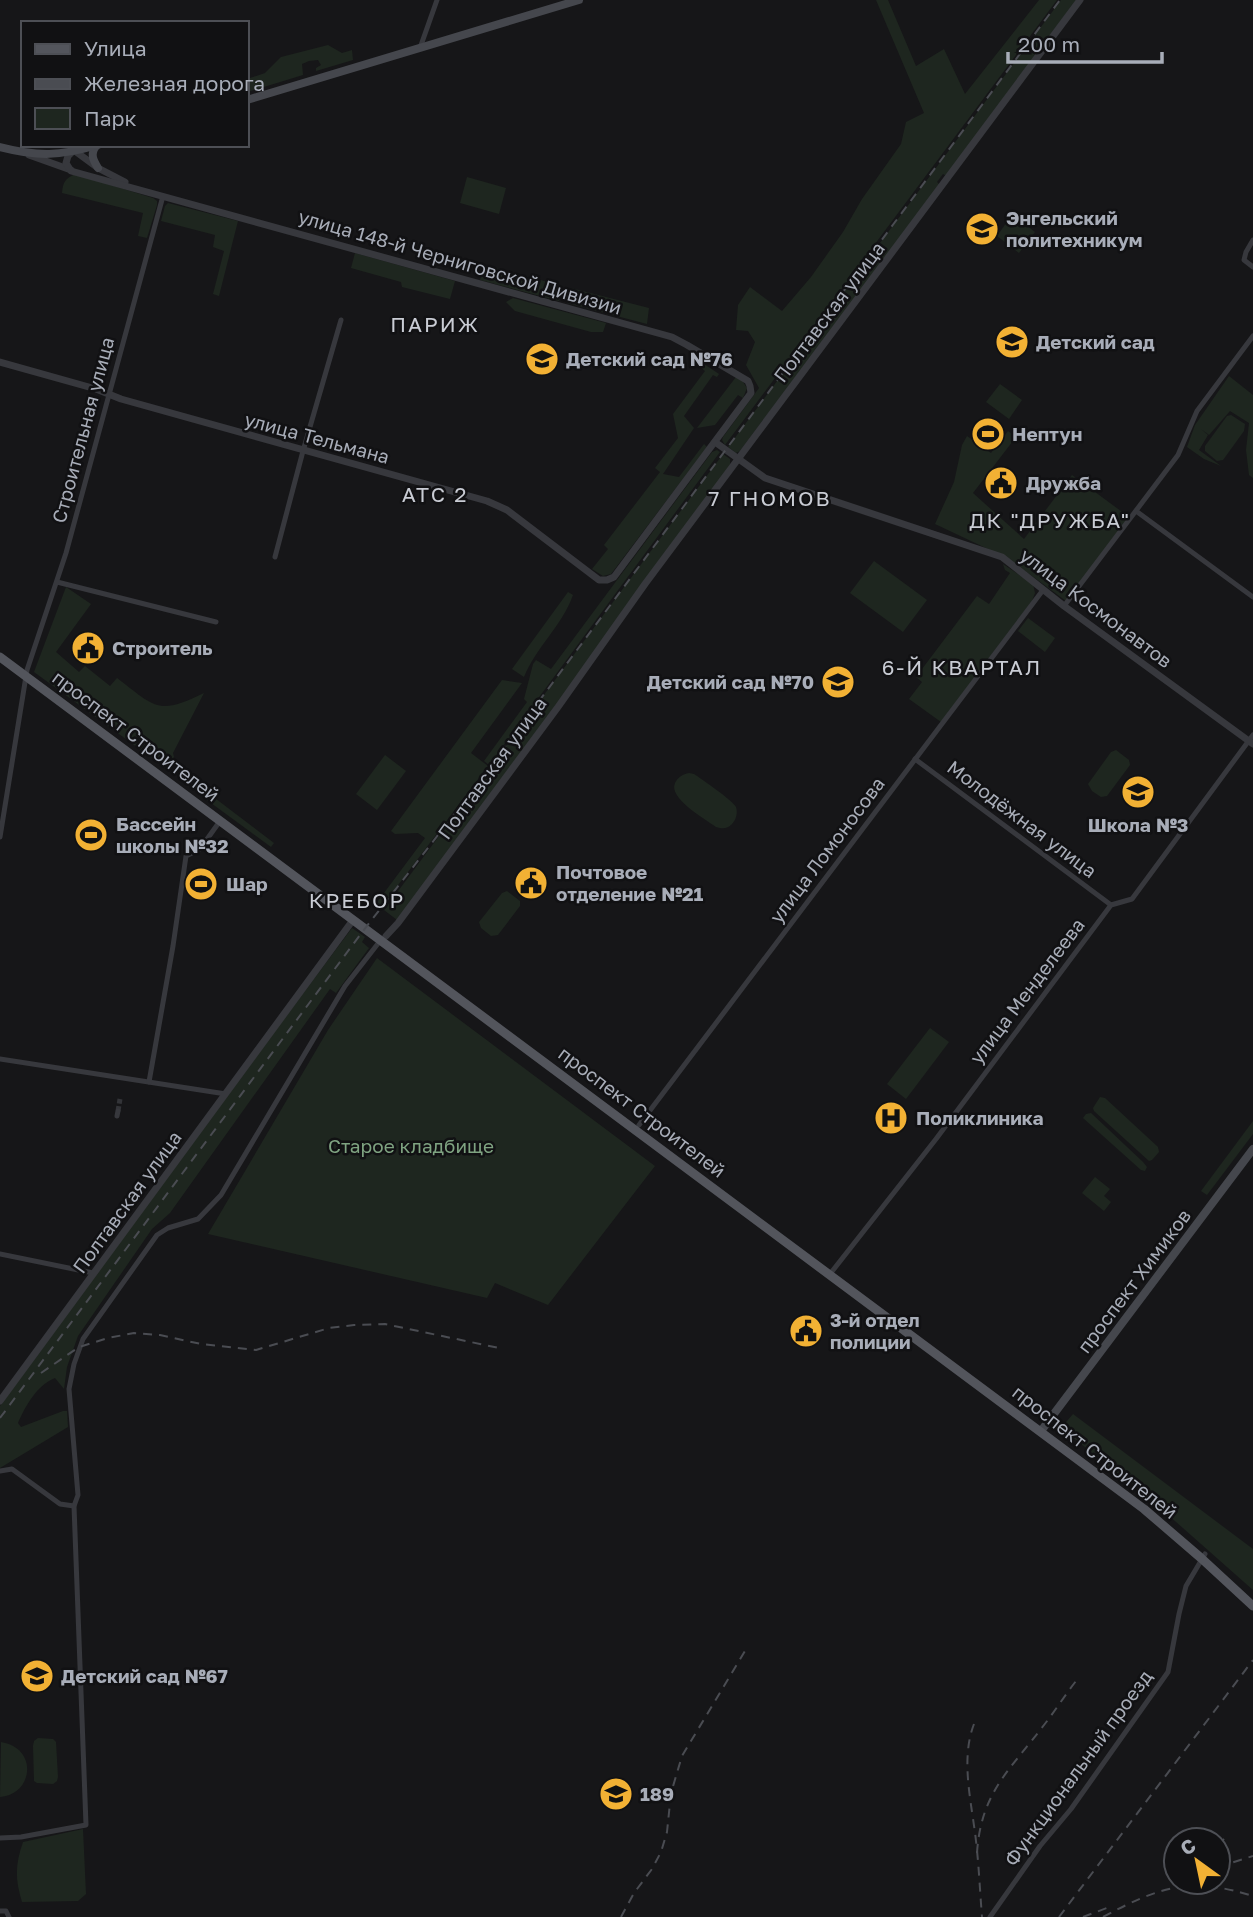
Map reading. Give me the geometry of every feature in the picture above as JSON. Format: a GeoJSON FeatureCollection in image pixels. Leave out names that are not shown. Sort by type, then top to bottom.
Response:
{"type":"FeatureCollection","features":[{"type":"Feature","properties":{"kind":"main road"},"geometry":{"type":"LineString","coordinates":[[248,100],[579,0]]}},
{"type":"Feature","properties":{"kind":"main road","name":"улица 148-й Черниговской Дивизии"},"geometry":{"type":"LineString","coordinates":[[0,147],[25,154]]}},
{"type":"Feature","properties":{"kind":"main road"},"geometry":{"type":"LineString","coordinates":[[25,154],[73,152],[93,147]]}},
{"type":"Feature","properties":{"kind":"main road"},"geometry":{"type":"LineString","coordinates":[[96,147],[92,158],[98,168]]}},
{"type":"Feature","properties":{"kind":"main road","name":"проспект Строителей"},"geometry":{"type":"LineString","coordinates":[[0,650],[220,821],[384,938],[1043,1429],[1148,1504],[1243,1592],[1253,1598]]}},
{"type":"Feature","properties":{"kind":"main road","name":"проспект Строителей"},"geometry":{"type":"LineString","coordinates":[[0,657],[27,673],[355,917]]}},
{"type":"Feature","properties":{"kind":"main road","name":"проспект Химиков"},"geometry":{"type":"LineString","coordinates":[[1043,1429],[1253,1149]]}},
{"type":"Feature","properties":{"kind":"main road","name":"проспект Строителей"},"geometry":{"type":"LineString","coordinates":[[1243,1592],[1253,1606]]}},
{"type":"Feature","properties":{"kind":"street"},"geometry":{"type":"LineString","coordinates":[[420,48],[437,0]]}},
{"type":"Feature","properties":{"kind":"street","name":"Полтавская улица"},"geometry":{"type":"LineString","coordinates":[[0,1838],[21,1837],[86,1825],[74,1506],[78,1495],[69,1389],[83,1339],[157,1235],[168,1228],[198,1219],[220,1195],[345,986],[373,948],[398,923],[738,459],[1080,0]]}},
{"type":"Feature","properties":{"kind":"street"},"geometry":{"type":"LineString","coordinates":[[71,171],[66,163],[73,152]]}},
{"type":"Feature","properties":{"kind":"street","name":"улица 148-й Черниговской Дивизии"},"geometry":{"type":"LineString","coordinates":[[73,152],[138,189]]}},
{"type":"Feature","properties":{"kind":"street","name":"улица 148-й Черниговской Дивизии"},"geometry":{"type":"LineString","coordinates":[[25,154],[71,171],[672,337],[748,382],[751,389],[749,398],[715,442]]}},
{"type":"Feature","properties":{"kind":"street","name":"Строительная улица"},"geometry":{"type":"LineString","coordinates":[[0,837],[2,808],[27,673],[57,582],[163,196]]}},
{"type":"Feature","properties":{"kind":"street"},"geometry":{"type":"LineString","coordinates":[[1253,240],[1244,260],[1253,267]]}},
{"type":"Feature","properties":{"kind":"street"},"geometry":{"type":"LineString","coordinates":[[275,557],[341,320]]}},
{"type":"Feature","properties":{"kind":"street"},"geometry":{"type":"LineString","coordinates":[[1064,606],[1178,455],[1197,411],[1253,336]]}},
{"type":"Feature","properties":{"kind":"street","name":"улица Тельмана"},"geometry":{"type":"LineString","coordinates":[[0,362],[133,403],[487,501],[508,510],[599,580],[614,576],[715,442]]}},
{"type":"Feature","properties":{"kind":"street","name":"улица Космонавтов"},"geometry":{"type":"LineString","coordinates":[[715,442],[765,478],[1002,557],[1064,606],[1252,740]]}},
{"type":"Feature","properties":{"kind":"street"},"geometry":{"type":"LineString","coordinates":[[1136,511],[1253,597]]}},
{"type":"Feature","properties":{"kind":"street"},"geometry":{"type":"LineString","coordinates":[[57,582],[216,622]]}},
{"type":"Feature","properties":{"kind":"street","name":"улица Ломоносова"},"geometry":{"type":"LineString","coordinates":[[638,1127],[1043,590]]}},
{"type":"Feature","properties":{"kind":"street","name":"улица Менделеева"},"geometry":{"type":"LineString","coordinates":[[832,1272],[936,1139],[1111,905],[1132,899],[1252,740]]}},
{"type":"Feature","properties":{"kind":"street","name":"Молодёжная улица"},"geometry":{"type":"LineString","coordinates":[[915,760],[1111,905]]}},
{"type":"Feature","properties":{"kind":"street"},"geometry":{"type":"LineString","coordinates":[[149,1082],[186,856],[200,849],[220,821]]}},
{"type":"Feature","properties":{"kind":"street","name":"Полтавская улица"},"geometry":{"type":"LineString","coordinates":[[0,1401],[355,917]]}},
{"type":"Feature","properties":{"kind":"street"},"geometry":{"type":"LineString","coordinates":[[0,1059],[226,1094]]}},
{"type":"Feature","properties":{"kind":"street"},"geometry":{"type":"LineString","coordinates":[[0,1254],[93,1273]]}},
{"type":"Feature","properties":{"kind":"street"},"geometry":{"type":"LineString","coordinates":[[0,1471],[12,1469],[60,1504],[74,1506]]}},
{"type":"Feature","properties":{"kind":"street","name":"Функциональный проезд"},"geometry":{"type":"LineString","coordinates":[[990,1917],[1168,1672],[1186,1586],[1203,1556]]}},
{"type":"Feature","properties":{"kind":"street"},"geometry":{"type":"LineString","coordinates":[[0,1911],[6,1911],[9,1917]]}},
{"type":"Feature","properties":{"kind":"green space"},"geometry":{"type":"Polygon","coordinates":[[[876,0],[888,0],[916,66],[944,49],[965,94],[1039,0],[1057,0],[725,445],[723,437],[759,388],[746,365],[755,342],[748,331],[736,330],[738,305],[750,287],[782,311],[811,277],[901,144],[906,122],[924,113],[876,0]]]}},
{"type":"Feature","properties":{"kind":"green space"},"geometry":{"type":"Polygon","coordinates":[[[1061,0],[1076,0],[946,176],[943,174],[937,182],[940,185],[736,453],[728,447],[1061,0]]]}},
{"type":"Feature","properties":{"kind":"green space"},"geometry":{"type":"Polygon","coordinates":[[[328,45],[342,53],[352,50],[353,60],[316,71],[321,65],[318,60],[309,61],[302,64],[303,75],[248,92],[248,79],[265,73],[281,57],[328,45]]]}},
{"type":"Feature","properties":{"kind":"green space"},"geometry":{"type":"Polygon","coordinates":[[[75,174],[157,201],[147,238],[138,236],[143,213],[62,193],[65,181],[75,174]]]}},
{"type":"Feature","properties":{"kind":"green space"},"geometry":{"type":"Polygon","coordinates":[[[467,177],[506,188],[499,214],[460,203],[467,177]]]}},
{"type":"Feature","properties":{"kind":"green space"},"geometry":{"type":"Polygon","coordinates":[[[168,203],[238,221],[219,296],[213,294],[224,251],[213,247],[215,235],[161,221],[168,203]]]}},
{"type":"Feature","properties":{"kind":"green space"},"geometry":{"type":"Polygon","coordinates":[[[1009,219],[1018,225],[1021,221],[1035,232],[1019,253],[997,236],[1009,219]]]}},
{"type":"Feature","properties":{"kind":"green space"},"geometry":{"type":"Polygon","coordinates":[[[355,253],[455,281],[450,299],[402,287],[401,282],[351,268],[355,253]]]}},
{"type":"Feature","properties":{"kind":"green space"},"geometry":{"type":"Polygon","coordinates":[[[484,265],[563,286],[559,301],[480,280],[484,265]]]}},
{"type":"Feature","properties":{"kind":"green space"},"geometry":{"type":"Polygon","coordinates":[[[571,288],[649,308],[647,324],[567,303],[571,288]]]}},
{"type":"Feature","properties":{"kind":"green space"},"geometry":{"type":"Polygon","coordinates":[[[513,298],[606,323],[603,332],[591,332],[515,311],[506,302],[513,298]]]}},
{"type":"Feature","properties":{"kind":"green space"},"geometry":{"type":"Polygon","coordinates":[[[695,358],[719,374],[717,377],[713,375],[684,416],[694,428],[663,474],[679,477],[704,444],[707,447],[611,574],[603,576],[592,569],[608,549],[604,545],[660,472],[655,468],[678,438],[673,414],[705,371],[693,361],[695,358]]]}},
{"type":"Feature","properties":{"kind":"green space"},"geometry":{"type":"Polygon","coordinates":[[[1229,376],[1253,395],[1253,478],[1249,475],[1246,450],[1249,423],[1230,411],[1209,435],[1201,429],[1208,435],[1199,450],[1221,466],[1204,459],[1187,447],[1195,425],[1229,376]]]}},
{"type":"Feature","properties":{"kind":"green space"},"geometry":{"type":"Polygon","coordinates":[[[736,377],[747,388],[743,398],[738,395],[715,425],[697,428],[736,377]]]}},
{"type":"Feature","properties":{"kind":"green space"},"geometry":{"type":"Polygon","coordinates":[[[1000,384],[1022,400],[1009,419],[986,402],[1000,384]]]}},
{"type":"Feature","properties":{"kind":"green space"},"geometry":{"type":"Polygon","coordinates":[[[1231,415],[1245,424],[1244,431],[1223,460],[1217,461],[1205,451],[1205,446],[1227,416],[1231,415]]]}},
{"type":"Feature","properties":{"kind":"green space"},"geometry":{"type":"Polygon","coordinates":[[[1008,431],[1016,437],[973,493],[1024,539],[1072,475],[1129,517],[1066,601],[1009,559],[935,524],[954,482],[962,445],[967,436],[991,453],[1008,431]]]}},
{"type":"Feature","properties":{"kind":"green space"},"geometry":{"type":"Polygon","coordinates":[[[712,452],[720,452],[489,765],[484,761],[527,702],[524,699],[533,664],[536,660],[551,669],[712,452]]]}},
{"type":"Feature","properties":{"kind":"green space"},"geometry":{"type":"Polygon","coordinates":[[[723,454],[730,459],[730,465],[637,596],[397,920],[384,910],[723,454]]]}},
{"type":"Feature","properties":{"kind":"green space"},"geometry":{"type":"Polygon","coordinates":[[[874,561],[927,600],[903,632],[850,593],[874,561]]]}},
{"type":"Feature","properties":{"kind":"green space"},"geometry":{"type":"Polygon","coordinates":[[[1003,564],[1033,584],[1035,593],[1032,601],[941,722],[909,699],[922,682],[916,677],[977,596],[989,604],[1010,573],[1005,570],[1003,564]]]}},
{"type":"Feature","properties":{"kind":"green space"},"geometry":{"type":"Polygon","coordinates":[[[66,587],[91,604],[56,652],[79,672],[85,666],[110,686],[117,678],[149,702],[158,705],[176,704],[204,693],[167,769],[34,672],[66,587]]]}},
{"type":"Feature","properties":{"kind":"green space"},"geometry":{"type":"Polygon","coordinates":[[[568,592],[573,595],[568,606],[524,677],[512,669],[568,592]]]}},
{"type":"Feature","properties":{"kind":"green space"},"geometry":{"type":"Polygon","coordinates":[[[1028,618],[1055,638],[1045,652],[1018,631],[1028,618]]]}},
{"type":"Feature","properties":{"kind":"green space"},"geometry":{"type":"Polygon","coordinates":[[[502,680],[522,683],[471,753],[488,766],[380,909],[375,905],[425,838],[418,833],[395,834],[391,831],[502,680]]]}},
{"type":"Feature","properties":{"kind":"green space"},"geometry":{"type":"Polygon","coordinates":[[[1116,750],[1129,760],[1130,765],[1107,796],[1101,797],[1092,791],[1088,784],[1111,752],[1116,750]]]}},
{"type":"Feature","properties":{"kind":"green space"},"geometry":{"type":"Polygon","coordinates":[[[385,755],[406,771],[377,810],[356,794],[385,755]]]}},
{"type":"Feature","properties":{"kind":"green space"},"geometry":{"type":"Polygon","coordinates":[[[689,773],[710,785],[736,807],[736,816],[730,826],[716,827],[689,808],[677,795],[675,783],[681,776],[689,773]]]}},
{"type":"Feature","properties":{"kind":"green space"},"geometry":{"type":"Polygon","coordinates":[[[199,786],[274,843],[271,847],[196,792],[199,786]]]}},
{"type":"Feature","properties":{"kind":"green space"},"geometry":{"type":"Polygon","coordinates":[[[507,891],[520,901],[520,906],[498,935],[491,936],[481,928],[479,922],[502,893],[507,891]]]}},
{"type":"Feature","properties":{"kind":"green space"},"geometry":{"type":"Polygon","coordinates":[[[352,928],[365,937],[362,942],[369,948],[336,993],[330,989],[170,1213],[152,1229],[78,1336],[67,1367],[64,1389],[55,1378],[43,1385],[28,1403],[18,1423],[21,1427],[67,1411],[68,1427],[0,1468],[0,1406],[352,928]]]}},
{"type":"Feature","properties":{"kind":"green space","name":"Старое кладбище"},"geometry":{"type":"Polygon","coordinates":[[[377,958],[655,1166],[548,1305],[495,1283],[487,1298],[208,1234],[328,1030],[377,958]]]}},
{"type":"Feature","properties":{"kind":"green space"},"geometry":{"type":"Polygon","coordinates":[[[930,1028],[949,1042],[906,1099],[887,1084],[930,1028]]]}},
{"type":"Feature","properties":{"kind":"green space"},"geometry":{"type":"Polygon","coordinates":[[[1100,1097],[1105,1098],[1158,1147],[1159,1152],[1152,1160],[1149,1161],[1094,1111],[1093,1108],[1100,1097]]]}},
{"type":"Feature","properties":{"kind":"green space"},"geometry":{"type":"Polygon","coordinates":[[[1091,1113],[1143,1162],[1147,1167],[1145,1171],[1083,1118],[1091,1113]]]}},
{"type":"Feature","properties":{"kind":"green space"},"geometry":{"type":"Polygon","coordinates":[[[1253,1121],[1253,1134],[1207,1195],[1201,1191],[1253,1121]]]}},
{"type":"Feature","properties":{"kind":"green space"},"geometry":{"type":"Polygon","coordinates":[[[1095,1177],[1110,1189],[1104,1196],[1111,1202],[1104,1211],[1082,1193],[1095,1177]]]}},
{"type":"Feature","properties":{"kind":"green space"},"geometry":{"type":"Polygon","coordinates":[[[1073,1414],[1253,1549],[1253,1590],[1149,1498],[1061,1428],[1073,1414]]]}},
{"type":"Feature","properties":{"kind":"green space"},"geometry":{"type":"Polygon","coordinates":[[[38,1738],[53,1739],[56,1742],[58,1777],[53,1784],[34,1781],[33,1746],[38,1738]]]}},
{"type":"Feature","properties":{"kind":"green space"},"geometry":{"type":"Polygon","coordinates":[[[1,1742],[13,1746],[21,1753],[26,1761],[27,1771],[20,1788],[0,1797],[1,1742]]]}},
{"type":"Feature","properties":{"kind":"green space"},"geometry":{"type":"Polygon","coordinates":[[[83,1829],[86,1894],[78,1901],[22,1902],[17,1872],[23,1842],[83,1829]]]}},
{"type":"Feature","properties":{"kind":"tunnel"},"geometry":{"type":"LineString","coordinates":[[118,1111],[120,1099]]}},
{"type":"Feature","properties":{"kind":"railway"},"geometry":{"type":"LineString","coordinates":[[0,1418],[363,931],[467,798],[1060,0]]}},
{"type":"Feature","properties":{"kind":"railway"},"geometry":{"type":"LineString","coordinates":[[41,1373],[79,1347],[134,1333],[256,1350],[329,1328],[385,1324],[499,1348]]}},
{"type":"Feature","properties":{"kind":"railway"},"geometry":{"type":"LineString","coordinates":[[621,1917],[661,1852],[667,1832],[671,1793],[682,1756],[748,1646]]}},
{"type":"Feature","properties":{"kind":"railway"},"geometry":{"type":"LineString","coordinates":[[1059,1917],[1253,1660]]}},
{"type":"Feature","properties":{"kind":"railway"},"geometry":{"type":"LineString","coordinates":[[977,1853],[984,1814],[999,1783],[1076,1681]]}},
{"type":"Feature","properties":{"kind":"railway"},"geometry":{"type":"LineString","coordinates":[[974,1724],[967,1767],[982,1917]]}},
{"type":"Feature","properties":{"kind":"railway"},"geometry":{"type":"LineString","coordinates":[[1232,1863],[1253,1856]]}},
{"type":"Feature","properties":{"kind":"railway"},"geometry":{"type":"LineString","coordinates":[[1103,1917],[1141,1898],[1175,1888],[1211,1887],[1253,1896]]}},
{"type":"Feature","properties":{"kind":"railway"},"geometry":{"type":"LineString","coordinates":[[1083,1917],[1112,1906]]}},
{"type":"Feature","properties":{"kind":"place","name":"Энгельский политехникум"},"geometry":{"type":"Point","coordinates":[982,229]}},
{"type":"Feature","properties":{"kind":"place","name":"Детский сад"},"geometry":{"type":"Point","coordinates":[1012,342]}},
{"type":"Feature","properties":{"kind":"place","name":"Детский сад №76"},"geometry":{"type":"Point","coordinates":[542,359]}},
{"type":"Feature","properties":{"kind":"place","name":"Нептун"},"geometry":{"type":"Point","coordinates":[988,434]}},
{"type":"Feature","properties":{"kind":"place","name":"Дружба"},"geometry":{"type":"Point","coordinates":[1001,483]}},
{"type":"Feature","properties":{"kind":"place","name":"Строитель"},"geometry":{"type":"Point","coordinates":[88,648]}},
{"type":"Feature","properties":{"kind":"place","name":"Детский сад №70"},"geometry":{"type":"Point","coordinates":[838,682]}},
{"type":"Feature","properties":{"kind":"place","name":"Школа №3"},"geometry":{"type":"Point","coordinates":[1138,792]}},
{"type":"Feature","properties":{"kind":"place","name":"Бассейн школы №32"},"geometry":{"type":"Point","coordinates":[91,835]}},
{"type":"Feature","properties":{"kind":"place","name":"Почтовое отделение №21"},"geometry":{"type":"Point","coordinates":[531,883]}},
{"type":"Feature","properties":{"kind":"place","name":"Шар"},"geometry":{"type":"Point","coordinates":[201,884]}},
{"type":"Feature","properties":{"kind":"place","name":"Поликлиника"},"geometry":{"type":"Point","coordinates":[891,1118]}},
{"type":"Feature","properties":{"kind":"place","name":"3-й отдел полиции"},"geometry":{"type":"Point","coordinates":[806,1331]}},
{"type":"Feature","properties":{"kind":"place","name":"Детский сад №67"},"geometry":{"type":"Point","coordinates":[37,1676]}},
{"type":"Feature","properties":{"kind":"place","name":"189"},"geometry":{"type":"Point","coordinates":[616,1794]}},
{"type":"Feature","properties":{"kind":"district","name":"ПАРИЖ"},"geometry":{"type":"Point","coordinates":[435,325]}},
{"type":"Feature","properties":{"kind":"district","name":"АТС 2"},"geometry":{"type":"Point","coordinates":[435,495]}},
{"type":"Feature","properties":{"kind":"district","name":"7 ГНОМОВ"},"geometry":{"type":"Point","coordinates":[770,499]}},
{"type":"Feature","properties":{"kind":"district","name":"ДК \"ДРУЖБА\""},"geometry":{"type":"Point","coordinates":[1050,521]}},
{"type":"Feature","properties":{"kind":"district","name":"6-Й КВАРТАЛ"},"geometry":{"type":"Point","coordinates":[962,668]}},
{"type":"Feature","properties":{"kind":"district","name":"КРЕБОР"},"geometry":{"type":"Point","coordinates":[357,901]}}]}
